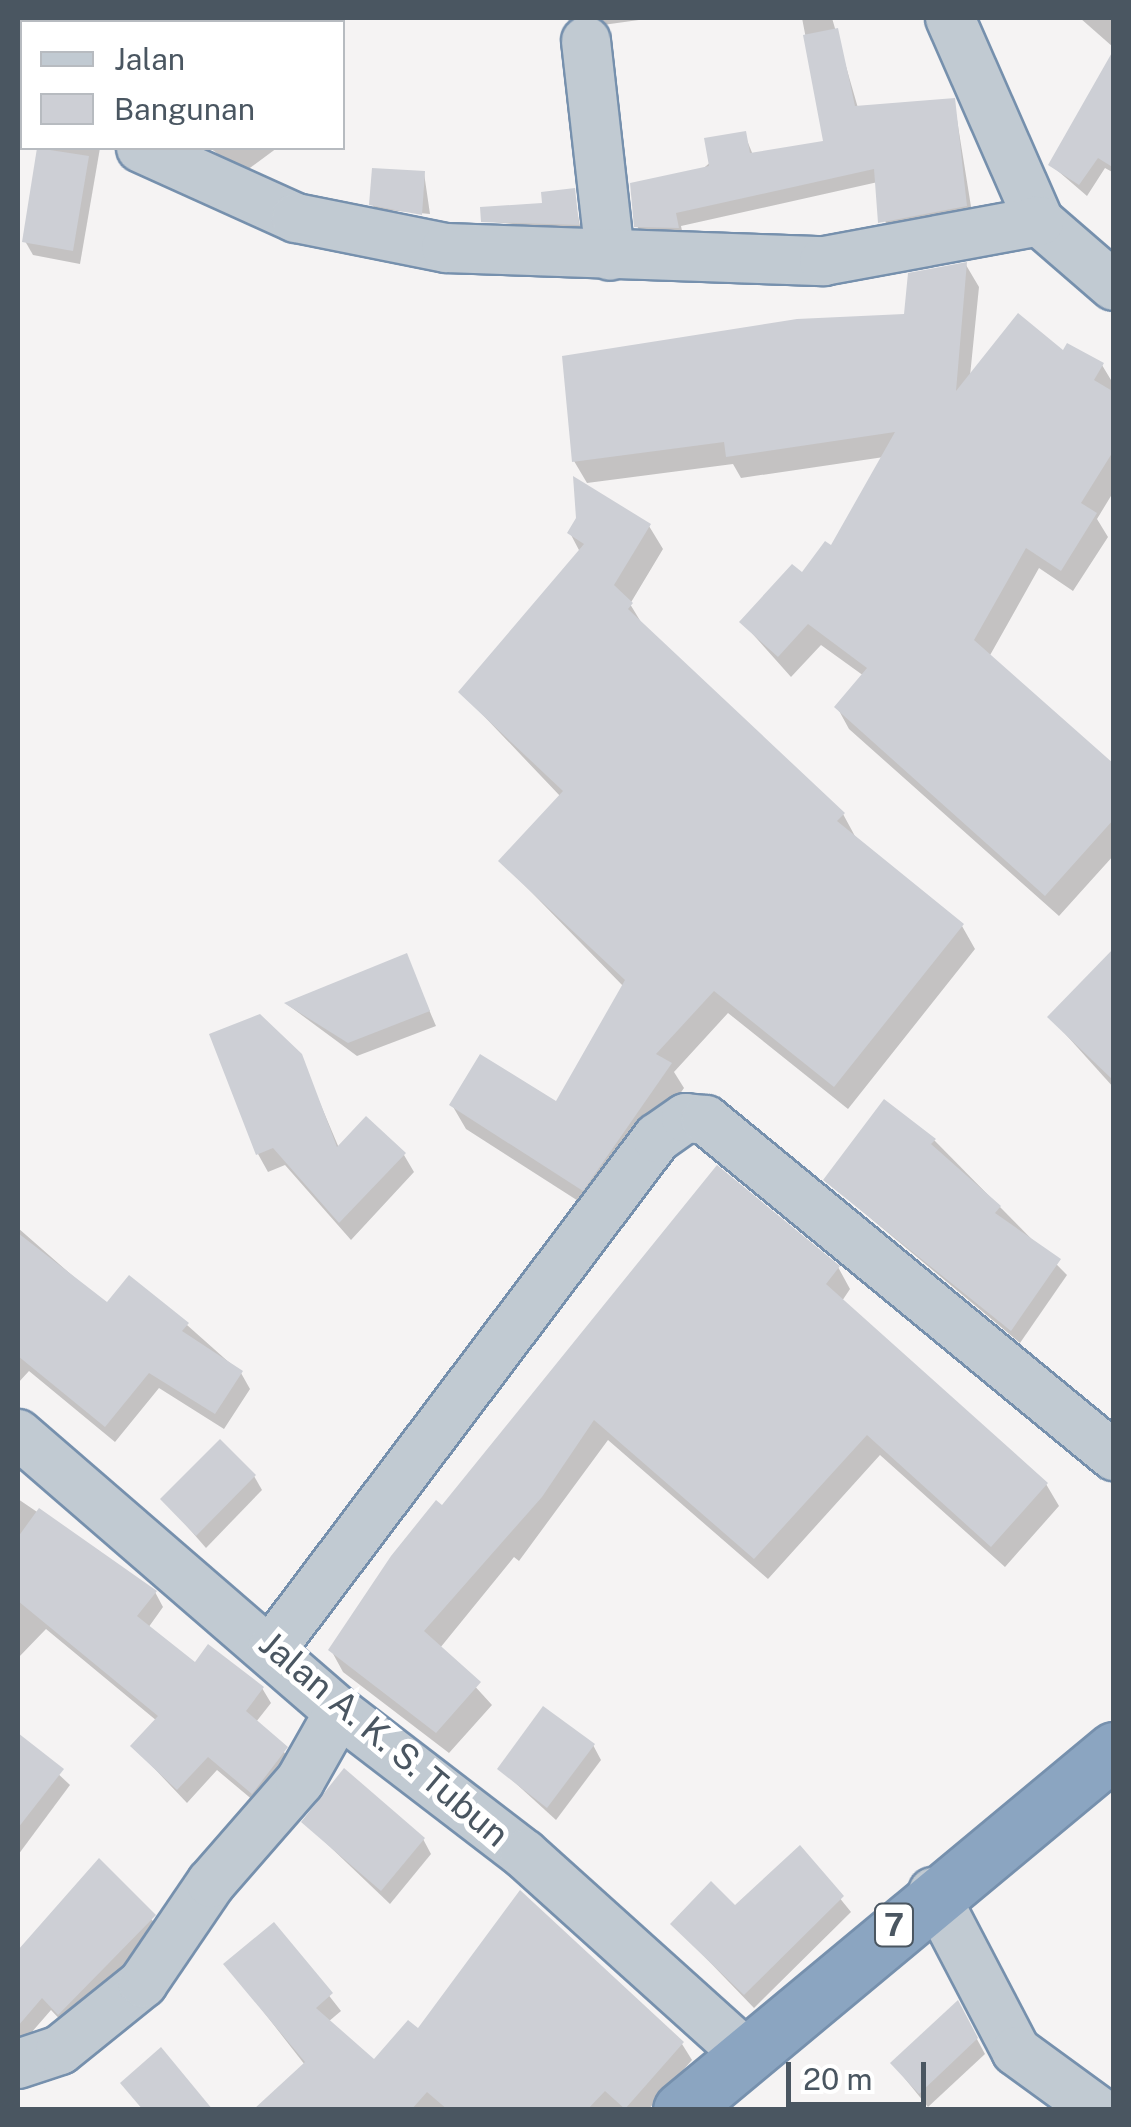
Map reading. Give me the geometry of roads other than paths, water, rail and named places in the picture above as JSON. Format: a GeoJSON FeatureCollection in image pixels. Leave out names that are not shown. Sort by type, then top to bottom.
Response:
{"type":"FeatureCollection","features":[{"type":"Feature","properties":{"kind":"highway","name":"7"},"geometry":{"type":"LineString","coordinates":[[682,2110],[933,1892],[1114,1750]]}},
{"type":"Feature","properties":{"kind":"street"},"geometry":{"type":"LineString","coordinates":[[950,18],[1039,222],[1114,286]]}},
{"type":"Feature","properties":{"kind":"street"},"geometry":{"type":"LineString","coordinates":[[586,41],[610,256]]}},
{"type":"Feature","properties":{"kind":"street"},"geometry":{"type":"LineString","coordinates":[[145,150],[296,218],[446,248],[824,261],[1039,222]]}},
{"type":"Feature","properties":{"kind":"street"},"geometry":{"type":"LineString","coordinates":[[272,1647],[657,1138],[686,1118],[706,1120],[1114,1456]]}},
{"type":"Feature","properties":{"kind":"street","name":"Jalan A. K. S. Tubun"},"geometry":{"type":"LineString","coordinates":[[18,1434],[272,1647],[340,1712],[524,1854],[745,2053]]}},
{"type":"Feature","properties":{"kind":"street"},"geometry":{"type":"LineString","coordinates":[[18,2098],[38,2057],[143,1982],[211,1883],[300,1781],[340,1712]]}},
{"type":"Feature","properties":{"kind":"street"},"geometry":{"type":"LineString","coordinates":[[933,1892],[1016,2050],[1097,2110]]}}]}
